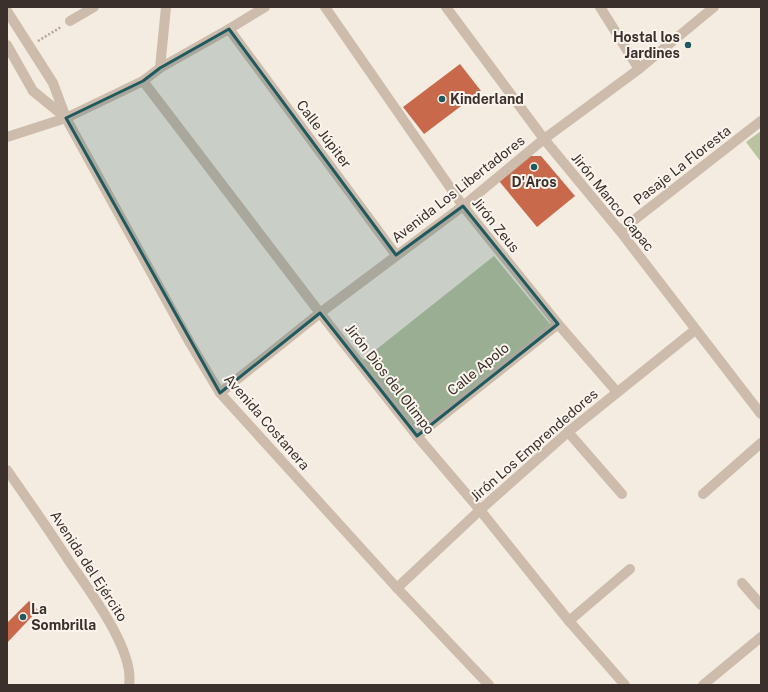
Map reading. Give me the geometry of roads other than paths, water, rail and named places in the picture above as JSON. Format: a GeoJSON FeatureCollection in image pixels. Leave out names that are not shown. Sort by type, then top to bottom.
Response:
{"type":"FeatureCollection","features":[{"type":"Feature","properties":{"kind":"street"},"geometry":{"type":"LineString","coordinates":[[70,21],[94,7]]}},
{"type":"Feature","properties":{"kind":"street"},"geometry":{"type":"LineString","coordinates":[[160,68],[166,7]]}},
{"type":"Feature","properties":{"kind":"street"},"geometry":{"type":"LineString","coordinates":[[7,137],[66,118],[143,81],[160,68],[229,29],[264,7]]}},
{"type":"Feature","properties":{"kind":"street","name":"Jirón Zeus"},"geometry":{"type":"LineString","coordinates":[[325,7],[463,206],[558,324],[617,392]]}},
{"type":"Feature","properties":{"kind":"street","name":"Jirón Manco Capac"},"geometry":{"type":"LineString","coordinates":[[446,7],[544,139],[620,231],[761,414]]}},
{"type":"Feature","properties":{"kind":"street"},"geometry":{"type":"LineString","coordinates":[[600,7],[639,69]]}},
{"type":"Feature","properties":{"kind":"street","name":"Avenida Los Libertadores"},"geometry":{"type":"LineString","coordinates":[[220,393],[320,313],[463,206],[544,139],[639,69],[714,7]]}},
{"type":"Feature","properties":{"kind":"street","name":"Avenida Costanera"},"geometry":{"type":"LineString","coordinates":[[7,11],[52,83],[66,118],[174,316],[220,393],[397,588],[489,685]]}},
{"type":"Feature","properties":{"kind":"street","name":"Calle Júpiter"},"geometry":{"type":"LineString","coordinates":[[229,29],[396,255]]}},
{"type":"Feature","properties":{"kind":"street","name":"Avenida Costanera"},"geometry":{"type":"LineString","coordinates":[[7,45],[33,91],[66,118]]}},
{"type":"Feature","properties":{"kind":"street","name":"Jirón Dios del Olimpo"},"geometry":{"type":"LineString","coordinates":[[143,81],[320,313],[417,436],[480,510],[569,621],[625,685]]}},
{"type":"Feature","properties":{"kind":"street","name":"Pasaje La Floresta"},"geometry":{"type":"LineString","coordinates":[[620,231],[761,122]]}},
{"type":"Feature","properties":{"kind":"street","name":"Calle Apolo"},"geometry":{"type":"LineString","coordinates":[[417,436],[558,324]]}},
{"type":"Feature","properties":{"kind":"street","name":"Jirón Los Emprendedores"},"geometry":{"type":"LineString","coordinates":[[397,588],[480,510],[568,432],[695,330]]}},
{"type":"Feature","properties":{"kind":"street"},"geometry":{"type":"LineString","coordinates":[[568,432],[622,494]]}},
{"type":"Feature","properties":{"kind":"street"},"geometry":{"type":"LineString","coordinates":[[703,494],[761,443]]}},
{"type":"Feature","properties":{"kind":"street","name":"Avenida del Ejército"},"geometry":{"type":"LineString","coordinates":[[7,470],[106,616],[116,634],[125,657],[130,679],[128,685]]}},
{"type":"Feature","properties":{"kind":"street"},"geometry":{"type":"LineString","coordinates":[[569,621],[630,569]]}},
{"type":"Feature","properties":{"kind":"street"},"geometry":{"type":"LineString","coordinates":[[742,583],[761,605]]}},
{"type":"Feature","properties":{"kind":"street"},"geometry":{"type":"LineString","coordinates":[[703,685],[761,637]]}},
{"type":"Feature","properties":{"kind":"place","name":"Hostal los Jardines"},"geometry":{"type":"Point","coordinates":[688,45]}},
{"type":"Feature","properties":{"kind":"place","name":"Kinderland"},"geometry":{"type":"Point","coordinates":[442,99]}},
{"type":"Feature","properties":{"kind":"place","name":"D'Aros"},"geometry":{"type":"Point","coordinates":[534,167]}},
{"type":"Feature","properties":{"kind":"place","name":"La Sombrilla"},"geometry":{"type":"Point","coordinates":[23,617]}}]}
